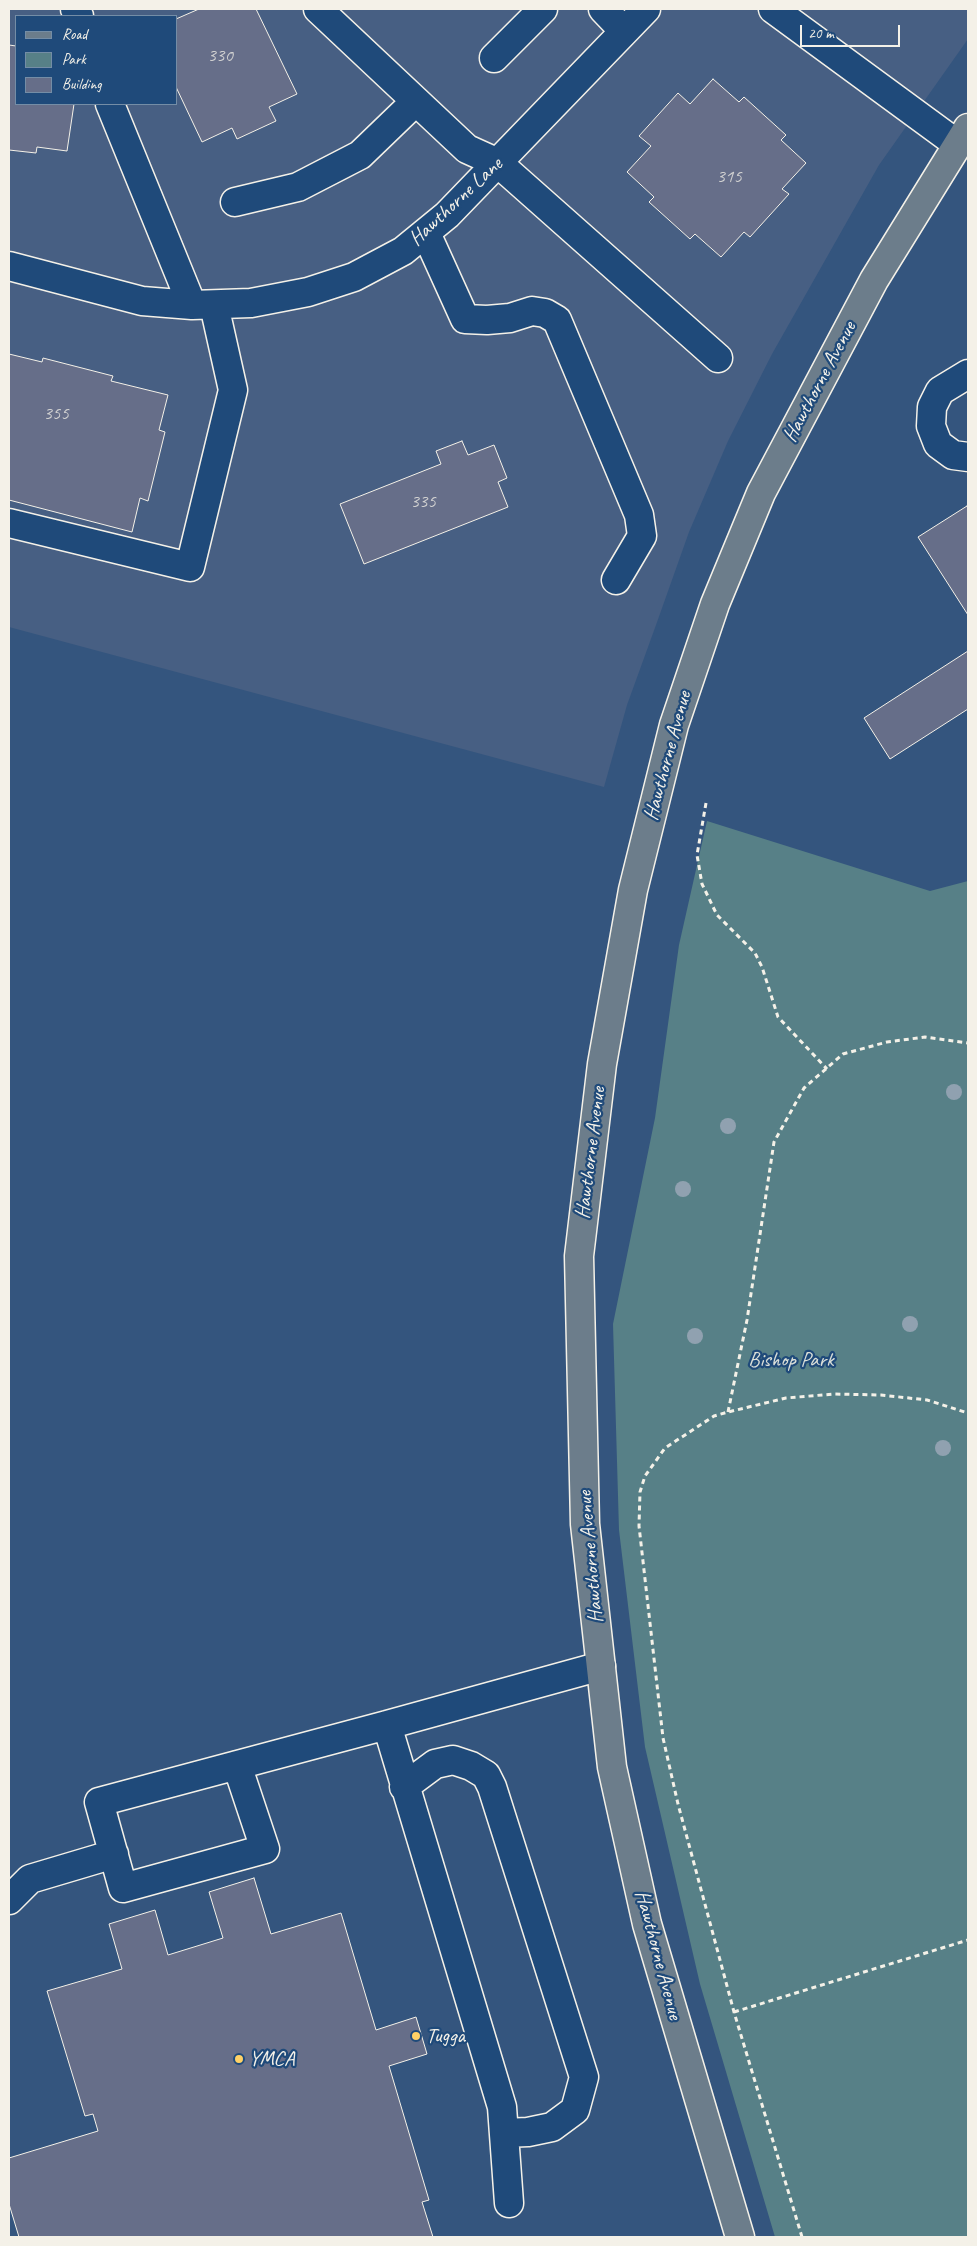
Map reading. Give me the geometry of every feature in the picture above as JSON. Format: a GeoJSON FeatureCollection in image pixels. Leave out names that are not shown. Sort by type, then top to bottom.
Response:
{"type":"FeatureCollection","features":[{"type":"Feature","properties":{"kind":"main road","name":"Hawthorne Avenue"},"geometry":{"type":"LineString","coordinates":[[740,2237],[647,1924],[612,1767],[585,1524],[579,1256],[602,1064],[633,890],[674,725],[715,604],[762,493],[874,280],[963,136]]}},
{"type":"Feature","properties":{"kind":"street"},"geometry":{"type":"LineString","coordinates":[[318,9],[467,149],[498,163],[718,358]]}},
{"type":"Feature","properties":{"kind":"street"},"geometry":{"type":"LineString","coordinates":[[494,58],[543,9]]}},
{"type":"Feature","properties":{"kind":"street"},"geometry":{"type":"LineString","coordinates":[[603,9],[624,31]]}},
{"type":"Feature","properties":{"kind":"street","name":"Hawthorne Lane"},"geometry":{"type":"LineString","coordinates":[[9,266],[142,302],[203,305],[251,303],[308,292],[354,277],[403,251],[447,215],[646,9]]}},
{"type":"Feature","properties":{"kind":"street"},"geometry":{"type":"LineString","coordinates":[[773,9],[963,136]]}},
{"type":"Feature","properties":{"kind":"street"},"geometry":{"type":"LineString","coordinates":[[235,202],[298,187],[360,154],[416,101]]}},
{"type":"Feature","properties":{"kind":"street"},"geometry":{"type":"LineString","coordinates":[[9,522],[190,567],[233,390],[203,305],[110,105]]}},
{"type":"Feature","properties":{"kind":"street"},"geometry":{"type":"LineString","coordinates":[[426,233],[465,319],[510,318],[532,311],[545,313],[557,320],[640,515],[642,536],[616,580]]}},
{"type":"Feature","properties":{"kind":"street"},"geometry":{"type":"LineString","coordinates":[[968,374],[940,391],[932,407],[930,426],[938,444],[953,455],[968,457]]}},
{"type":"Feature","properties":{"kind":"street"},"geometry":{"type":"LineString","coordinates":[[237,1765],[265,1850],[124,1888],[100,1802],[601,1666]]}},
{"type":"Feature","properties":{"kind":"street"},"geometry":{"type":"LineString","coordinates":[[387,1725],[404,1787],[502,2107],[505,2133],[505,2169],[509,2203]]}},
{"type":"Feature","properties":{"kind":"street"},"geometry":{"type":"LineString","coordinates":[[404,1787],[435,1764],[453,1760],[471,1766],[486,1775],[492,1787],[584,2077],[575,2110],[552,2127],[528,2132],[505,2133]]}},
{"type":"Feature","properties":{"kind":"street"},"geometry":{"type":"LineString","coordinates":[[9,1900],[30,1880],[114,1854]]}},
{"type":"Feature","properties":{"kind":"path"},"geometry":{"type":"LineString","coordinates":[[706,803],[697,855],[702,884],[717,915],[755,953],[762,967],[778,1017],[827,1069]]}},
{"type":"Feature","properties":{"kind":"path"},"geometry":{"type":"LineString","coordinates":[[728,1412],[747,1320],[774,1142],[804,1088],[843,1054],[887,1042],[925,1037],[968,1043]]}},
{"type":"Feature","properties":{"kind":"path"},"geometry":{"type":"LineString","coordinates":[[802,2237],[734,2012],[678,1804],[663,1738],[640,1526],[640,1492],[645,1476],[665,1448],[714,1416],[786,1398],[834,1394],[881,1395],[927,1400],[968,1413]]}},
{"type":"Feature","properties":{"kind":"path"},"geometry":{"type":"LineString","coordinates":[[734,2012],[968,1940]]}},
{"type":"Feature","properties":{"kind":"shaded area"},"geometry":{"type":"Polygon","coordinates":[[[9,9],[968,9],[968,39],[879,165],[772,354],[728,441],[689,532],[627,705],[604,787],[9,627],[9,9]]]}},
{"type":"Feature","properties":{"kind":"green space","name":"Bishop Park"},"geometry":{"type":"Polygon","coordinates":[[[707,821],[930,891],[968,881],[968,2237],[775,2237],[700,1984],[645,1747],[619,1530],[613,1324],[655,1118],[679,945],[707,821]]]}},
{"type":"Feature","properties":{"kind":"building"},"geometry":{"type":"Polygon","coordinates":[[[199,9],[256,9],[297,94],[269,107],[276,121],[237,139],[232,128],[202,142],[178,91],[178,18],[199,9]]]}},
{"type":"Feature","properties":{"kind":"building"},"geometry":{"type":"Polygon","coordinates":[[[9,45],[15,46],[15,105],[74,105],[67,151],[37,147],[36,153],[9,150],[9,45]]]}},
{"type":"Feature","properties":{"kind":"building"},"geometry":{"type":"Polygon","coordinates":[[[713,79],[739,102],[744,97],[786,135],[781,140],[806,163],[782,189],[789,194],[750,237],[744,232],[721,257],[695,234],[690,239],[649,202],[654,197],[627,172],[651,146],[639,136],[678,93],[690,104],[713,79]]]}},
{"type":"Feature","properties":{"kind":"building"},"geometry":{"type":"Polygon","coordinates":[[[9,354],[42,362],[43,358],[113,376],[111,381],[168,395],[159,430],[165,432],[148,501],[140,498],[132,532],[9,500],[9,354]]]}},
{"type":"Feature","properties":{"kind":"building"},"geometry":{"type":"Polygon","coordinates":[[[462,441],[468,455],[494,445],[507,478],[498,482],[508,507],[364,564],[340,504],[441,464],[436,451],[462,441]]]}},
{"type":"Feature","properties":{"kind":"building"},"geometry":{"type":"Polygon","coordinates":[[[967,506],[968,509],[968,615],[918,537],[967,506]]]}},
{"type":"Feature","properties":{"kind":"building"},"geometry":{"type":"Polygon","coordinates":[[[968,651],[968,709],[890,759],[864,718],[968,651]]]}},
{"type":"Feature","properties":{"kind":"building","name":"YMCA"},"geometry":{"type":"Polygon","coordinates":[[[254,1878],[271,1934],[341,1913],[376,2030],[416,2017],[427,2054],[389,2066],[429,2200],[422,2202],[433,2237],[19,2237],[9,2204],[9,2158],[98,2131],[93,2114],[85,2116],[47,1991],[122,1969],[109,1924],[155,1910],[168,1955],[223,1938],[209,1892],[254,1878]]]}},
{"type":"Feature","properties":{"kind":"place","name":"Tugga"},"geometry":{"type":"Point","coordinates":[416,2036]}},
{"type":"Feature","properties":{"kind":"place","name":"YMCA"},"geometry":{"type":"Point","coordinates":[239,2059]}}]}
